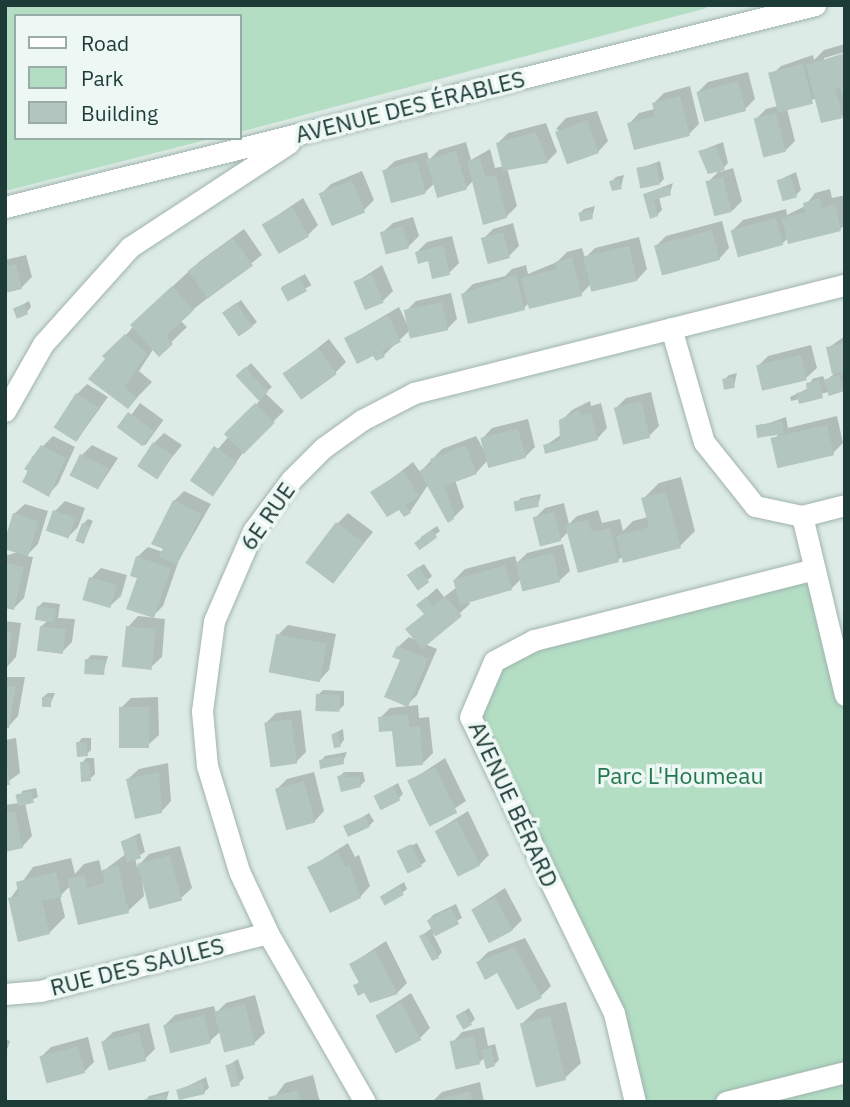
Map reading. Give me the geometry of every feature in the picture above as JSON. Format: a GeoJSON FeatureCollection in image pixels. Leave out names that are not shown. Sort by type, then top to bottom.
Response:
{"type":"FeatureCollection","features":[{"type":"Feature","properties":{"kind":"street","name":"AVENUE DES ÉRABLES"},"geometry":{"type":"LineString","coordinates":[[5,207],[814,5]]}},
{"type":"Feature","properties":{"kind":"street"},"geometry":{"type":"LineString","coordinates":[[5,411],[43,344],[130,247],[304,133]]}},
{"type":"Feature","properties":{"kind":"street","name":"6E RUE"},"geometry":{"type":"LineString","coordinates":[[365,1102],[268,933],[218,813],[201,711],[214,621],[253,531],[291,480],[323,448],[362,420],[414,393],[845,285]]}},
{"type":"Feature","properties":{"kind":"street"},"geometry":{"type":"LineString","coordinates":[[671,328],[704,442],[755,506],[802,516],[845,505]]}},
{"type":"Feature","properties":{"kind":"street"},"geometry":{"type":"LineString","coordinates":[[802,516],[845,695]]}},
{"type":"Feature","properties":{"kind":"street","name":"AVENUE BÉRARD"},"geometry":{"type":"LineString","coordinates":[[635,1102],[614,1013],[470,717],[494,661],[534,640],[814,569]]}},
{"type":"Feature","properties":{"kind":"street","name":"RUE DES SAULES"},"geometry":{"type":"LineString","coordinates":[[5,994],[40,991],[268,933]]}},
{"type":"Feature","properties":{"kind":"street"},"geometry":{"type":"LineString","coordinates":[[726,1102],[845,1072]]}},
{"type":"Feature","properties":{"kind":"green space"},"geometry":{"type":"Polygon","coordinates":[[[5,5],[706,5],[707,8],[242,131],[242,14],[14,14],[14,140],[206,140],[5,191],[5,5]]]}},
{"type":"Feature","properties":{"kind":"green space","name":"Parc L'Houmeau"},"geometry":{"type":"Polygon","coordinates":[[[814,569],[845,695],[845,1072],[726,1102],[635,1102],[614,1013],[470,717],[494,661],[814,569]]]}},
{"type":"Feature","properties":{"kind":"green space"},"geometry":{"type":"Polygon","coordinates":[[[845,1083],[845,1102],[771,1102],[845,1083]]]}},
{"type":"Feature","properties":{"kind":"building"},"geometry":{"type":"Polygon","coordinates":[[[845,53],[845,102],[840,88],[835,89],[843,118],[821,123],[806,65],[845,53]]]}},
{"type":"Feature","properties":{"kind":"building"},"geometry":{"type":"Polygon","coordinates":[[[803,64],[813,104],[778,112],[768,73],[803,64]]]}},
{"type":"Feature","properties":{"kind":"building"},"geometry":{"type":"Polygon","coordinates":[[[738,81],[746,111],[704,122],[696,92],[738,81]]]}},
{"type":"Feature","properties":{"kind":"building"},"geometry":{"type":"Polygon","coordinates":[[[680,96],[690,136],[634,150],[627,123],[655,116],[652,103],[680,96]]]}},
{"type":"Feature","properties":{"kind":"building"},"geometry":{"type":"Polygon","coordinates":[[[776,113],[786,152],[763,157],[754,119],[776,113]]]}},
{"type":"Feature","properties":{"kind":"building"},"geometry":{"type":"Polygon","coordinates":[[[587,120],[599,153],[567,165],[555,132],[587,120]]]}},
{"type":"Feature","properties":{"kind":"building"},"geometry":{"type":"Polygon","coordinates":[[[536,132],[548,163],[503,171],[496,143],[536,132]]]}},
{"type":"Feature","properties":{"kind":"building"},"geometry":{"type":"Polygon","coordinates":[[[716,146],[725,170],[708,174],[698,151],[716,146]]]}},
{"type":"Feature","properties":{"kind":"building"},"geometry":{"type":"Polygon","coordinates":[[[456,151],[467,189],[437,198],[426,160],[456,151]]]}},
{"type":"Feature","properties":{"kind":"building"},"geometry":{"type":"Polygon","coordinates":[[[480,158],[485,177],[496,175],[507,218],[483,225],[467,161],[480,158]]]}},
{"type":"Feature","properties":{"kind":"building"},"geometry":{"type":"Polygon","coordinates":[[[417,161],[426,194],[391,203],[382,170],[417,161]]]}},
{"type":"Feature","properties":{"kind":"building"},"geometry":{"type":"Polygon","coordinates":[[[656,164],[660,185],[640,188],[636,168],[656,164]]]}},
{"type":"Feature","properties":{"kind":"building"},"geometry":{"type":"Polygon","coordinates":[[[791,176],[797,197],[783,201],[777,180],[791,176]]]}},
{"type":"Feature","properties":{"kind":"building"},"geometry":{"type":"Polygon","coordinates":[[[723,177],[732,212],[714,216],[706,181],[723,177]]]}},
{"type":"Feature","properties":{"kind":"building"},"geometry":{"type":"Polygon","coordinates":[[[619,179],[622,189],[612,191],[609,181],[619,179]]]}},
{"type":"Feature","properties":{"kind":"building"},"geometry":{"type":"Polygon","coordinates":[[[352,180],[365,212],[332,226],[319,193],[352,180]]]}},
{"type":"Feature","properties":{"kind":"building"},"geometry":{"type":"Polygon","coordinates":[[[669,186],[671,195],[654,200],[658,216],[650,219],[643,194],[669,186]]]}},
{"type":"Feature","properties":{"kind":"building"},"geometry":{"type":"Polygon","coordinates":[[[820,198],[822,208],[835,204],[841,231],[788,244],[782,218],[805,212],[803,203],[820,198]]]}},
{"type":"Feature","properties":{"kind":"building"},"geometry":{"type":"Polygon","coordinates":[[[292,207],[309,236],[279,254],[262,225],[292,207]]]}},
{"type":"Feature","properties":{"kind":"building"},"geometry":{"type":"Polygon","coordinates":[[[591,210],[593,219],[580,222],[578,213],[591,210]]]}},
{"type":"Feature","properties":{"kind":"building"},"geometry":{"type":"Polygon","coordinates":[[[776,218],[783,245],[738,257],[731,230],[776,218]]]}},
{"type":"Feature","properties":{"kind":"building"},"geometry":{"type":"Polygon","coordinates":[[[403,226],[409,248],[386,254],[380,232],[403,226]]]}},
{"type":"Feature","properties":{"kind":"building"},"geometry":{"type":"Polygon","coordinates":[[[712,230],[720,260],[662,275],[654,246],[712,230]]]}},
{"type":"Feature","properties":{"kind":"building"},"geometry":{"type":"Polygon","coordinates":[[[503,232],[510,258],[488,264],[481,238],[503,232]]]}},
{"type":"Feature","properties":{"kind":"building"},"geometry":{"type":"Polygon","coordinates":[[[233,238],[253,266],[208,298],[188,271],[233,238]]]}},
{"type":"Feature","properties":{"kind":"building"},"geometry":{"type":"Polygon","coordinates":[[[443,245],[450,275],[432,279],[428,261],[418,264],[415,252],[443,245]]]}},
{"type":"Feature","properties":{"kind":"building"},"geometry":{"type":"Polygon","coordinates":[[[629,246],[637,281],[591,292],[583,257],[629,246]]]}},
{"type":"Feature","properties":{"kind":"building"},"geometry":{"type":"Polygon","coordinates":[[[572,257],[582,296],[529,309],[521,278],[556,269],[555,262],[572,257]]]}},
{"type":"Feature","properties":{"kind":"building"},"geometry":{"type":"Polygon","coordinates":[[[16,264],[22,289],[5,293],[5,267],[16,264]]]}},
{"type":"Feature","properties":{"kind":"building"},"geometry":{"type":"Polygon","coordinates":[[[372,274],[384,303],[365,310],[353,281],[372,274]]]}},
{"type":"Feature","properties":{"kind":"building"},"geometry":{"type":"Polygon","coordinates":[[[516,275],[525,310],[468,324],[461,294],[516,275]]]}},
{"type":"Feature","properties":{"kind":"building"},"geometry":{"type":"Polygon","coordinates":[[[300,278],[307,291],[288,302],[281,288],[300,278]]]}},
{"type":"Feature","properties":{"kind":"building"},"geometry":{"type":"Polygon","coordinates":[[[172,286],[194,310],[166,336],[173,344],[159,357],[130,325],[172,286]]]}},
{"type":"Feature","properties":{"kind":"building"},"geometry":{"type":"Polygon","coordinates":[[[442,302],[448,330],[410,338],[404,310],[442,302]]]}},
{"type":"Feature","properties":{"kind":"building"},"geometry":{"type":"Polygon","coordinates":[[[236,303],[253,327],[239,337],[222,313],[236,303]]]}},
{"type":"Feature","properties":{"kind":"building"},"geometry":{"type":"Polygon","coordinates":[[[24,304],[28,314],[17,319],[13,308],[24,304]]]}},
{"type":"Feature","properties":{"kind":"building"},"geometry":{"type":"Polygon","coordinates":[[[388,315],[401,342],[382,351],[385,357],[376,361],[373,356],[357,364],[344,338],[388,315]]]}},
{"type":"Feature","properties":{"kind":"building"},"geometry":{"type":"Polygon","coordinates":[[[125,334],[147,353],[125,387],[137,398],[128,409],[88,379],[105,359],[102,356],[125,334]]]}},
{"type":"Feature","properties":{"kind":"building"},"geometry":{"type":"Polygon","coordinates":[[[845,343],[845,371],[832,374],[826,347],[845,343]]]}},
{"type":"Feature","properties":{"kind":"building"},"geometry":{"type":"Polygon","coordinates":[[[318,348],[337,374],[301,400],[282,374],[318,348]]]}},
{"type":"Feature","properties":{"kind":"building"},"geometry":{"type":"Polygon","coordinates":[[[801,355],[807,380],[762,391],[756,365],[801,355]]]}},
{"type":"Feature","properties":{"kind":"building"},"geometry":{"type":"Polygon","coordinates":[[[245,367],[268,392],[259,401],[235,376],[245,367]]]}},
{"type":"Feature","properties":{"kind":"building"},"geometry":{"type":"Polygon","coordinates":[[[839,375],[844,391],[829,396],[824,380],[839,375]]]}},
{"type":"Feature","properties":{"kind":"building"},"geometry":{"type":"Polygon","coordinates":[[[733,377],[735,388],[724,390],[722,379],[733,377]]]}},
{"type":"Feature","properties":{"kind":"building"},"geometry":{"type":"Polygon","coordinates":[[[819,380],[823,398],[799,404],[796,393],[807,391],[806,383],[819,380]]]}},
{"type":"Feature","properties":{"kind":"building"},"geometry":{"type":"Polygon","coordinates":[[[76,393],[99,408],[76,442],[54,427],[76,393]]]}},
{"type":"Feature","properties":{"kind":"building"},"geometry":{"type":"Polygon","coordinates":[[[641,401],[650,438],[623,445],[614,408],[641,401]]]}},
{"type":"Feature","properties":{"kind":"building"},"geometry":{"type":"Polygon","coordinates":[[[255,403],[275,423],[244,454],[224,434],[255,403]]]}},
{"type":"Feature","properties":{"kind":"building"},"geometry":{"type":"Polygon","coordinates":[[[579,410],[581,415],[591,413],[598,440],[545,454],[543,445],[560,440],[559,420],[579,410]]]}},
{"type":"Feature","properties":{"kind":"building"},"geometry":{"type":"Polygon","coordinates":[[[128,412],[154,431],[143,446],[117,427],[128,412]]]}},
{"type":"Feature","properties":{"kind":"building"},"geometry":{"type":"Polygon","coordinates":[[[782,421],[784,434],[757,438],[755,425],[782,421]]]}},
{"type":"Feature","properties":{"kind":"building"},"geometry":{"type":"Polygon","coordinates":[[[827,425],[834,455],[777,468],[770,438],[827,425]]]}},
{"type":"Feature","properties":{"kind":"building"},"geometry":{"type":"Polygon","coordinates":[[[518,428],[526,458],[488,468],[480,438],[518,428]]]}},
{"type":"Feature","properties":{"kind":"building"},"geometry":{"type":"Polygon","coordinates":[[[153,442],[173,455],[157,479],[137,466],[153,442]]]}},
{"type":"Feature","properties":{"kind":"building"},"geometry":{"type":"Polygon","coordinates":[[[41,445],[66,458],[49,497],[22,482],[28,471],[24,469],[41,445]]]}},
{"type":"Feature","properties":{"kind":"building"},"geometry":{"type":"Polygon","coordinates":[[[466,445],[477,474],[444,486],[454,519],[448,523],[419,471],[432,464],[430,459],[466,445]]]}},
{"type":"Feature","properties":{"kind":"building"},"geometry":{"type":"Polygon","coordinates":[[[214,446],[237,462],[213,496],[190,480],[214,446]]]}},
{"type":"Feature","properties":{"kind":"building"},"geometry":{"type":"Polygon","coordinates":[[[80,454],[109,468],[98,490],[69,476],[80,454]]]}},
{"type":"Feature","properties":{"kind":"building"},"geometry":{"type":"Polygon","coordinates":[[[403,471],[419,496],[406,505],[411,513],[404,517],[399,510],[387,517],[370,492],[403,471]]]}},
{"type":"Feature","properties":{"kind":"building"},"geometry":{"type":"Polygon","coordinates":[[[666,492],[681,548],[623,563],[616,536],[649,527],[641,498],[666,492]]]}},
{"type":"Feature","properties":{"kind":"building"},"geometry":{"type":"Polygon","coordinates":[[[537,497],[539,507],[515,511],[513,502],[537,497]]]}},
{"type":"Feature","properties":{"kind":"building"},"geometry":{"type":"Polygon","coordinates":[[[173,500],[202,514],[177,565],[159,556],[163,549],[151,544],[173,500]]]}},
{"type":"Feature","properties":{"kind":"building"},"geometry":{"type":"Polygon","coordinates":[[[53,510],[76,518],[69,539],[46,531],[53,510]]]}},
{"type":"Feature","properties":{"kind":"building"},"geometry":{"type":"Polygon","coordinates":[[[554,512],[561,541],[540,546],[533,517],[554,512]]]}},
{"type":"Feature","properties":{"kind":"building"},"geometry":{"type":"Polygon","coordinates":[[[13,513],[39,521],[28,556],[5,549],[5,539],[13,513]]]}},
{"type":"Feature","properties":{"kind":"building"},"geometry":{"type":"Polygon","coordinates":[[[588,520],[592,532],[610,528],[619,562],[578,573],[565,525],[588,520]]]}},
{"type":"Feature","properties":{"kind":"building"},"geometry":{"type":"Polygon","coordinates":[[[336,522],[364,543],[333,584],[305,563],[336,522]]]}},
{"type":"Feature","properties":{"kind":"building"},"geometry":{"type":"Polygon","coordinates":[[[82,523],[90,526],[84,544],[75,541],[82,523]]]}},
{"type":"Feature","properties":{"kind":"building"},"geometry":{"type":"Polygon","coordinates":[[[432,530],[437,537],[419,550],[414,543],[432,530]]]}},
{"type":"Feature","properties":{"kind":"building"},"geometry":{"type":"Polygon","coordinates":[[[553,553],[560,582],[522,592],[515,562],[553,553]]]}},
{"type":"Feature","properties":{"kind":"building"},"geometry":{"type":"Polygon","coordinates":[[[136,556],[171,568],[154,618],[126,609],[137,578],[130,576],[136,556]]]}},
{"type":"Feature","properties":{"kind":"building"},"geometry":{"type":"Polygon","coordinates":[[[5,563],[24,567],[14,610],[5,608],[5,563]]]}},
{"type":"Feature","properties":{"kind":"building"},"geometry":{"type":"Polygon","coordinates":[[[505,565],[512,590],[460,605],[453,580],[505,565]]]}},
{"type":"Feature","properties":{"kind":"building"},"geometry":{"type":"Polygon","coordinates":[[[418,567],[429,582],[418,591],[407,575],[418,567]]]}},
{"type":"Feature","properties":{"kind":"building"},"geometry":{"type":"Polygon","coordinates":[[[89,577],[117,585],[110,608],[82,600],[89,577]]]}},
{"type":"Feature","properties":{"kind":"building"},"geometry":{"type":"Polygon","coordinates":[[[445,596],[462,616],[422,649],[405,629],[424,614],[416,605],[426,597],[433,606],[445,596]]]}},
{"type":"Feature","properties":{"kind":"building"},"geometry":{"type":"Polygon","coordinates":[[[37,606],[56,609],[54,623],[35,620],[37,606]]]}},
{"type":"Feature","properties":{"kind":"building"},"geometry":{"type":"Polygon","coordinates":[[[40,626],[66,629],[63,654],[37,651],[40,626]]]}},
{"type":"Feature","properties":{"kind":"building"},"geometry":{"type":"Polygon","coordinates":[[[126,626],[156,629],[152,670],[122,667],[126,626]]]}},
{"type":"Feature","properties":{"kind":"building"},"geometry":{"type":"Polygon","coordinates":[[[5,632],[12,633],[7,667],[5,667],[5,632]]]}},
{"type":"Feature","properties":{"kind":"building"},"geometry":{"type":"Polygon","coordinates":[[[276,634],[327,644],[320,682],[269,672],[276,634]]]}},
{"type":"Feature","properties":{"kind":"building"},"geometry":{"type":"Polygon","coordinates":[[[397,646],[428,659],[408,707],[384,697],[400,660],[392,657],[397,646]]]}},
{"type":"Feature","properties":{"kind":"building"},"geometry":{"type":"Polygon","coordinates":[[[85,659],[105,660],[104,675],[84,674],[85,659]]]}},
{"type":"Feature","properties":{"kind":"building"},"geometry":{"type":"Polygon","coordinates":[[[5,686],[16,686],[9,728],[5,728],[5,686]]]}},
{"type":"Feature","properties":{"kind":"building"},"geometry":{"type":"Polygon","coordinates":[[[316,694],[340,695],[339,712],[315,711],[316,694]]]}},
{"type":"Feature","properties":{"kind":"building"},"geometry":{"type":"Polygon","coordinates":[[[42,697],[51,697],[51,707],[42,707],[42,697]]]}},
{"type":"Feature","properties":{"kind":"building"},"geometry":{"type":"Polygon","coordinates":[[[119,707],[149,707],[149,748],[119,748],[119,707]]]}},
{"type":"Feature","properties":{"kind":"building"},"geometry":{"type":"Polygon","coordinates":[[[408,714],[410,727],[420,726],[423,765],[396,767],[392,731],[379,732],[378,717],[408,714]]]}},
{"type":"Feature","properties":{"kind":"building"},"geometry":{"type":"Polygon","coordinates":[[[291,719],[297,764],[271,767],[264,723],[291,719]]]}},
{"type":"Feature","properties":{"kind":"building"},"geometry":{"type":"Polygon","coordinates":[[[338,733],[341,747],[334,748],[331,734],[338,733]]]}},
{"type":"Feature","properties":{"kind":"building"},"geometry":{"type":"Polygon","coordinates":[[[76,742],[86,742],[88,756],[77,757],[76,742]]]}},
{"type":"Feature","properties":{"kind":"building"},"geometry":{"type":"Polygon","coordinates":[[[5,755],[10,785],[5,785],[5,755]]]}},
{"type":"Feature","properties":{"kind":"building"},"geometry":{"type":"Polygon","coordinates":[[[343,756],[344,764],[320,769],[319,760],[343,756]]]}},
{"type":"Feature","properties":{"kind":"building"},"geometry":{"type":"Polygon","coordinates":[[[80,762],[89,762],[91,781],[81,782],[80,762]]]}},
{"type":"Feature","properties":{"kind":"building"},"geometry":{"type":"Polygon","coordinates":[[[435,767],[457,813],[429,826],[407,781],[435,767]]]}},
{"type":"Feature","properties":{"kind":"building"},"geometry":{"type":"Polygon","coordinates":[[[159,772],[162,813],[135,819],[126,779],[159,772]]]}},
{"type":"Feature","properties":{"kind":"building"},"geometry":{"type":"Polygon","coordinates":[[[346,774],[346,778],[359,776],[361,787],[341,792],[337,776],[346,774]]]}},
{"type":"Feature","properties":{"kind":"building"},"geometry":{"type":"Polygon","coordinates":[[[304,781],[315,823],[286,830],[275,789],[304,781]]]}},
{"type":"Feature","properties":{"kind":"building"},"geometry":{"type":"Polygon","coordinates":[[[393,786],[400,800],[381,810],[373,796],[393,786]]]}},
{"type":"Feature","properties":{"kind":"building"},"geometry":{"type":"Polygon","coordinates":[[[31,791],[34,803],[18,807],[15,795],[31,791]]]}},
{"type":"Feature","properties":{"kind":"building"},"geometry":{"type":"Polygon","coordinates":[[[15,811],[23,848],[5,852],[5,813],[15,811]]]}},
{"type":"Feature","properties":{"kind":"building"},"geometry":{"type":"Polygon","coordinates":[[[365,816],[370,827],[348,837],[343,826],[365,816]]]}},
{"type":"Feature","properties":{"kind":"building"},"geometry":{"type":"Polygon","coordinates":[[[457,820],[480,865],[458,877],[435,831],[457,820]]]}},
{"type":"Feature","properties":{"kind":"building"},"geometry":{"type":"Polygon","coordinates":[[[135,837],[141,858],[127,862],[121,841],[135,837]]]}},
{"type":"Feature","properties":{"kind":"building"},"geometry":{"type":"Polygon","coordinates":[[[411,844],[422,866],[408,873],[397,851],[411,844]]]}},
{"type":"Feature","properties":{"kind":"building"},"geometry":{"type":"Polygon","coordinates":[[[338,852],[345,866],[349,864],[361,898],[330,913],[307,867],[338,852]]]}},
{"type":"Feature","properties":{"kind":"building"},"geometry":{"type":"Polygon","coordinates":[[[170,855],[182,900],[149,909],[137,864],[170,855]]]}},
{"type":"Feature","properties":{"kind":"building"},"geometry":{"type":"Polygon","coordinates":[[[118,866],[129,913],[78,925],[67,879],[84,875],[87,888],[105,883],[102,870],[118,866]]]}},
{"type":"Feature","properties":{"kind":"building"},"geometry":{"type":"Polygon","coordinates":[[[56,872],[62,897],[42,901],[50,934],[18,942],[8,898],[19,896],[16,882],[56,872]]]}},
{"type":"Feature","properties":{"kind":"building"},"geometry":{"type":"Polygon","coordinates":[[[399,886],[404,895],[385,905],[380,897],[399,886]]]}},
{"type":"Feature","properties":{"kind":"building"},"geometry":{"type":"Polygon","coordinates":[[[495,897],[513,931],[489,943],[471,910],[495,897]]]}},
{"type":"Feature","properties":{"kind":"building"},"geometry":{"type":"Polygon","coordinates":[[[451,908],[459,924],[435,936],[427,920],[451,908]]]}},
{"type":"Feature","properties":{"kind":"building"},"geometry":{"type":"Polygon","coordinates":[[[425,933],[439,958],[432,961],[419,936],[425,933]]]}},
{"type":"Feature","properties":{"kind":"building"},"geometry":{"type":"Polygon","coordinates":[[[515,947],[542,998],[517,1010],[497,973],[485,980],[476,962],[515,947]]]}},
{"type":"Feature","properties":{"kind":"building"},"geometry":{"type":"Polygon","coordinates":[[[375,950],[398,994],[370,1003],[364,993],[358,996],[353,985],[359,983],[349,964],[375,950]]]}},
{"type":"Feature","properties":{"kind":"building"},"geometry":{"type":"Polygon","coordinates":[[[401,1002],[421,1040],[396,1054],[375,1016],[401,1002]]]}},
{"type":"Feature","properties":{"kind":"building"},"geometry":{"type":"Polygon","coordinates":[[[245,1004],[255,1045],[224,1052],[214,1012],[245,1004]]]}},
{"type":"Feature","properties":{"kind":"building"},"geometry":{"type":"Polygon","coordinates":[[[464,1011],[472,1025],[463,1030],[455,1016],[464,1011]]]}},
{"type":"Feature","properties":{"kind":"building"},"geometry":{"type":"Polygon","coordinates":[[[204,1015],[211,1043],[170,1053],[163,1025],[204,1015]]]}},
{"type":"Feature","properties":{"kind":"building"},"geometry":{"type":"Polygon","coordinates":[[[550,1016],[566,1080],[536,1088],[520,1023],[550,1016]]]}},
{"type":"Feature","properties":{"kind":"building"},"geometry":{"type":"Polygon","coordinates":[[[139,1032],[146,1061],[108,1071],[101,1041],[139,1032]]]}},
{"type":"Feature","properties":{"kind":"building"},"geometry":{"type":"Polygon","coordinates":[[[474,1036],[480,1064],[456,1070],[450,1041],[474,1036]]]}},
{"type":"Feature","properties":{"kind":"building"},"geometry":{"type":"Polygon","coordinates":[[[78,1046],[85,1073],[47,1083],[39,1056],[78,1046]]]}},
{"type":"Feature","properties":{"kind":"building"},"geometry":{"type":"Polygon","coordinates":[[[491,1047],[495,1066],[486,1069],[481,1050],[491,1047]]]}},
{"type":"Feature","properties":{"kind":"building"},"geometry":{"type":"Polygon","coordinates":[[[234,1063],[240,1085],[231,1088],[225,1065],[234,1063]]]}},
{"type":"Feature","properties":{"kind":"building"},"geometry":{"type":"Polygon","coordinates":[[[202,1081],[205,1094],[179,1100],[176,1090],[202,1081]]]}},
{"type":"Feature","properties":{"kind":"building"},"geometry":{"type":"Polygon","coordinates":[[[298,1090],[301,1102],[269,1102],[268,1097],[298,1090]]]}},
{"type":"Feature","properties":{"kind":"building"},"geometry":{"type":"Polygon","coordinates":[[[470,1091],[472,1102],[432,1101],[470,1091]]]}},
{"type":"Feature","properties":{"kind":"building"},"geometry":{"type":"Polygon","coordinates":[[[165,1094],[167,1102],[139,1102],[139,1101],[165,1094]]]}}]}
